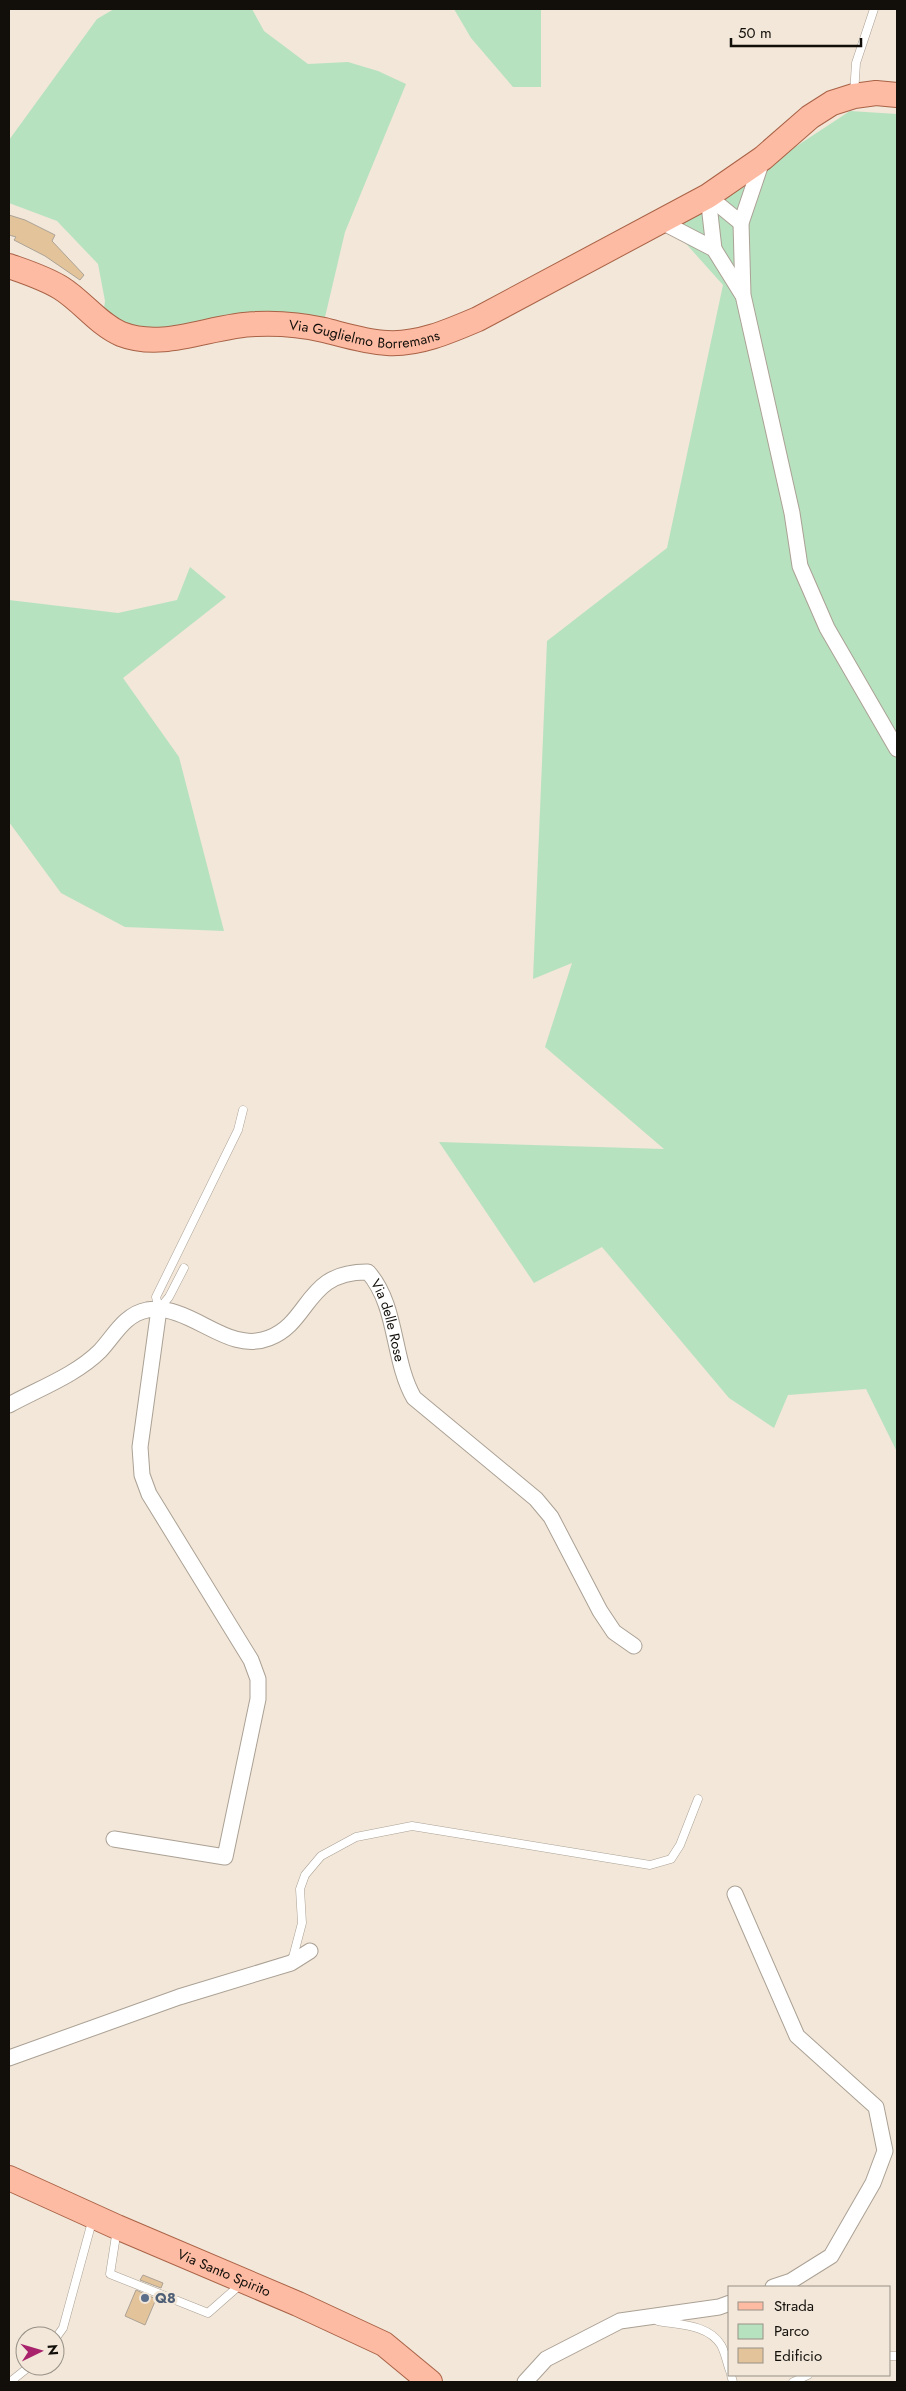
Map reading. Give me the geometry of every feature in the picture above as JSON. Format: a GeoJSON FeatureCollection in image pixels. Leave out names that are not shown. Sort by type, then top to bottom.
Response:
{"type":"FeatureCollection","features":[{"type":"Feature","properties":{"kind":"main road","name":"Via Guglielmo Borremans"},"geometry":{"type":"LineString","coordinates":[[9,266],[38,276],[62,288],[120,334],[140,339],[159,340],[255,324],[293,325],[388,343],[420,339],[442,334],[478,320],[708,196],[763,158],[810,117],[832,103],[854,96],[876,93],[897,95]]}},
{"type":"Feature","properties":{"kind":"main road","name":"Via Santo Spirito"},"geometry":{"type":"LineString","coordinates":[[9,2178],[384,2344],[430,2382]]}},
{"type":"Feature","properties":{"kind":"street"},"geometry":{"type":"LineString","coordinates":[[763,158],[741,223],[743,295],[792,513],[800,566],[827,628],[897,749]]}},
{"type":"Feature","properties":{"kind":"street"},"geometry":{"type":"LineString","coordinates":[[708,196],[741,223]]}},
{"type":"Feature","properties":{"kind":"street"},"geometry":{"type":"LineString","coordinates":[[708,196],[714,249],[743,295]]}},
{"type":"Feature","properties":{"kind":"street"},"geometry":{"type":"LineString","coordinates":[[662,222],[714,249]]}},
{"type":"Feature","properties":{"kind":"street","name":"Via delle Rose"},"geometry":{"type":"LineString","coordinates":[[9,1405],[79,1367],[99,1351],[133,1315],[146,1310],[172,1310],[234,1340],[255,1343],[283,1330],[316,1292],[332,1279],[357,1272],[368,1272],[377,1282],[380,1290],[405,1383],[414,1398],[536,1499],[551,1517],[600,1611],[614,1632],[634,1646]]}},
{"type":"Feature","properties":{"kind":"street"},"geometry":{"type":"LineString","coordinates":[[114,1839],[225,1857],[258,1699],[258,1679],[251,1660],[149,1494],[142,1476],[140,1447],[158,1309]]}},
{"type":"Feature","properties":{"kind":"street"},"geometry":{"type":"LineString","coordinates":[[735,1894],[796,2036],[876,2107],[885,2151],[873,2183],[831,2256],[791,2280],[776,2286]]}},
{"type":"Feature","properties":{"kind":"street"},"geometry":{"type":"LineString","coordinates":[[9,2058],[179,1998],[291,1963],[310,1951]]}},
{"type":"Feature","properties":{"kind":"street"},"geometry":{"type":"LineString","coordinates":[[525,2382],[546,2359],[620,2321],[719,2307],[728,2304]]}},
{"type":"Feature","properties":{"kind":"lane"},"geometry":{"type":"LineString","coordinates":[[854,96],[856,63],[874,9]]}},
{"type":"Feature","properties":{"kind":"lane"},"geometry":{"type":"LineString","coordinates":[[158,1309],[156,1297],[238,1130],[243,1110]]}},
{"type":"Feature","properties":{"kind":"lane"},"geometry":{"type":"LineString","coordinates":[[158,1309],[169,1297],[184,1268]]}},
{"type":"Feature","properties":{"kind":"lane"},"geometry":{"type":"LineString","coordinates":[[291,1963],[302,1923],[300,1889],[305,1875],[322,1856],[356,1837],[412,1826],[650,1865],[671,1859],[680,1845],[698,1799]]}},
{"type":"Feature","properties":{"kind":"lane"},"geometry":{"type":"LineString","coordinates":[[64,2326],[94,2216]]}},
{"type":"Feature","properties":{"kind":"lane"},"geometry":{"type":"LineString","coordinates":[[117,2227],[110,2274],[208,2313],[244,2281]]}},
{"type":"Feature","properties":{"kind":"lane"},"geometry":{"type":"LineString","coordinates":[[643,2318],[697,2328],[710,2333],[721,2346],[728,2365]]}},
{"type":"Feature","properties":{"kind":"lane"},"geometry":{"type":"LineString","coordinates":[[793,2382],[806,2376]]}},
{"type":"Feature","properties":{"kind":"green space"},"geometry":{"type":"Polygon","coordinates":[[[114,9],[252,9],[264,31],[308,64],[348,62],[378,71],[406,84],[345,232],[322,330],[159,340],[102,321],[105,301],[98,264],[57,221],[9,203],[9,140],[97,19],[114,9]]]}},
{"type":"Feature","properties":{"kind":"green space"},"geometry":{"type":"Polygon","coordinates":[[[454,9],[541,9],[541,87],[513,87],[471,38],[454,9]]]}},
{"type":"Feature","properties":{"kind":"green space"},"geometry":{"type":"Polygon","coordinates":[[[850,111],[897,114],[897,1452],[866,1389],[788,1395],[774,1428],[729,1398],[602,1247],[534,1283],[439,1142],[664,1149],[545,1047],[572,963],[533,979],[547,641],[667,548],[723,285],[672,228],[850,111]]]}},
{"type":"Feature","properties":{"kind":"green space"},"geometry":{"type":"Polygon","coordinates":[[[190,567],[226,597],[123,678],[179,757],[224,931],[125,927],[61,893],[9,822],[9,600],[118,613],[177,600],[190,567]]]}},
{"type":"Feature","properties":{"kind":"building"},"geometry":{"type":"Polygon","coordinates":[[[9,215],[25,220],[55,235],[52,241],[84,275],[80,280],[45,256],[14,240],[16,237],[9,235],[9,215]]]}},
{"type":"Feature","properties":{"kind":"building"},"geometry":{"type":"Polygon","coordinates":[[[143,2275],[163,2283],[161,2288],[140,2280],[143,2275]]]}},
{"type":"Feature","properties":{"kind":"building"},"geometry":{"type":"Polygon","coordinates":[[[136,2290],[156,2299],[145,2325],[125,2316],[136,2290]]]}},
{"type":"Feature","properties":{"kind":"place","name":"Q8"},"geometry":{"type":"Point","coordinates":[145,2298]}}]}
